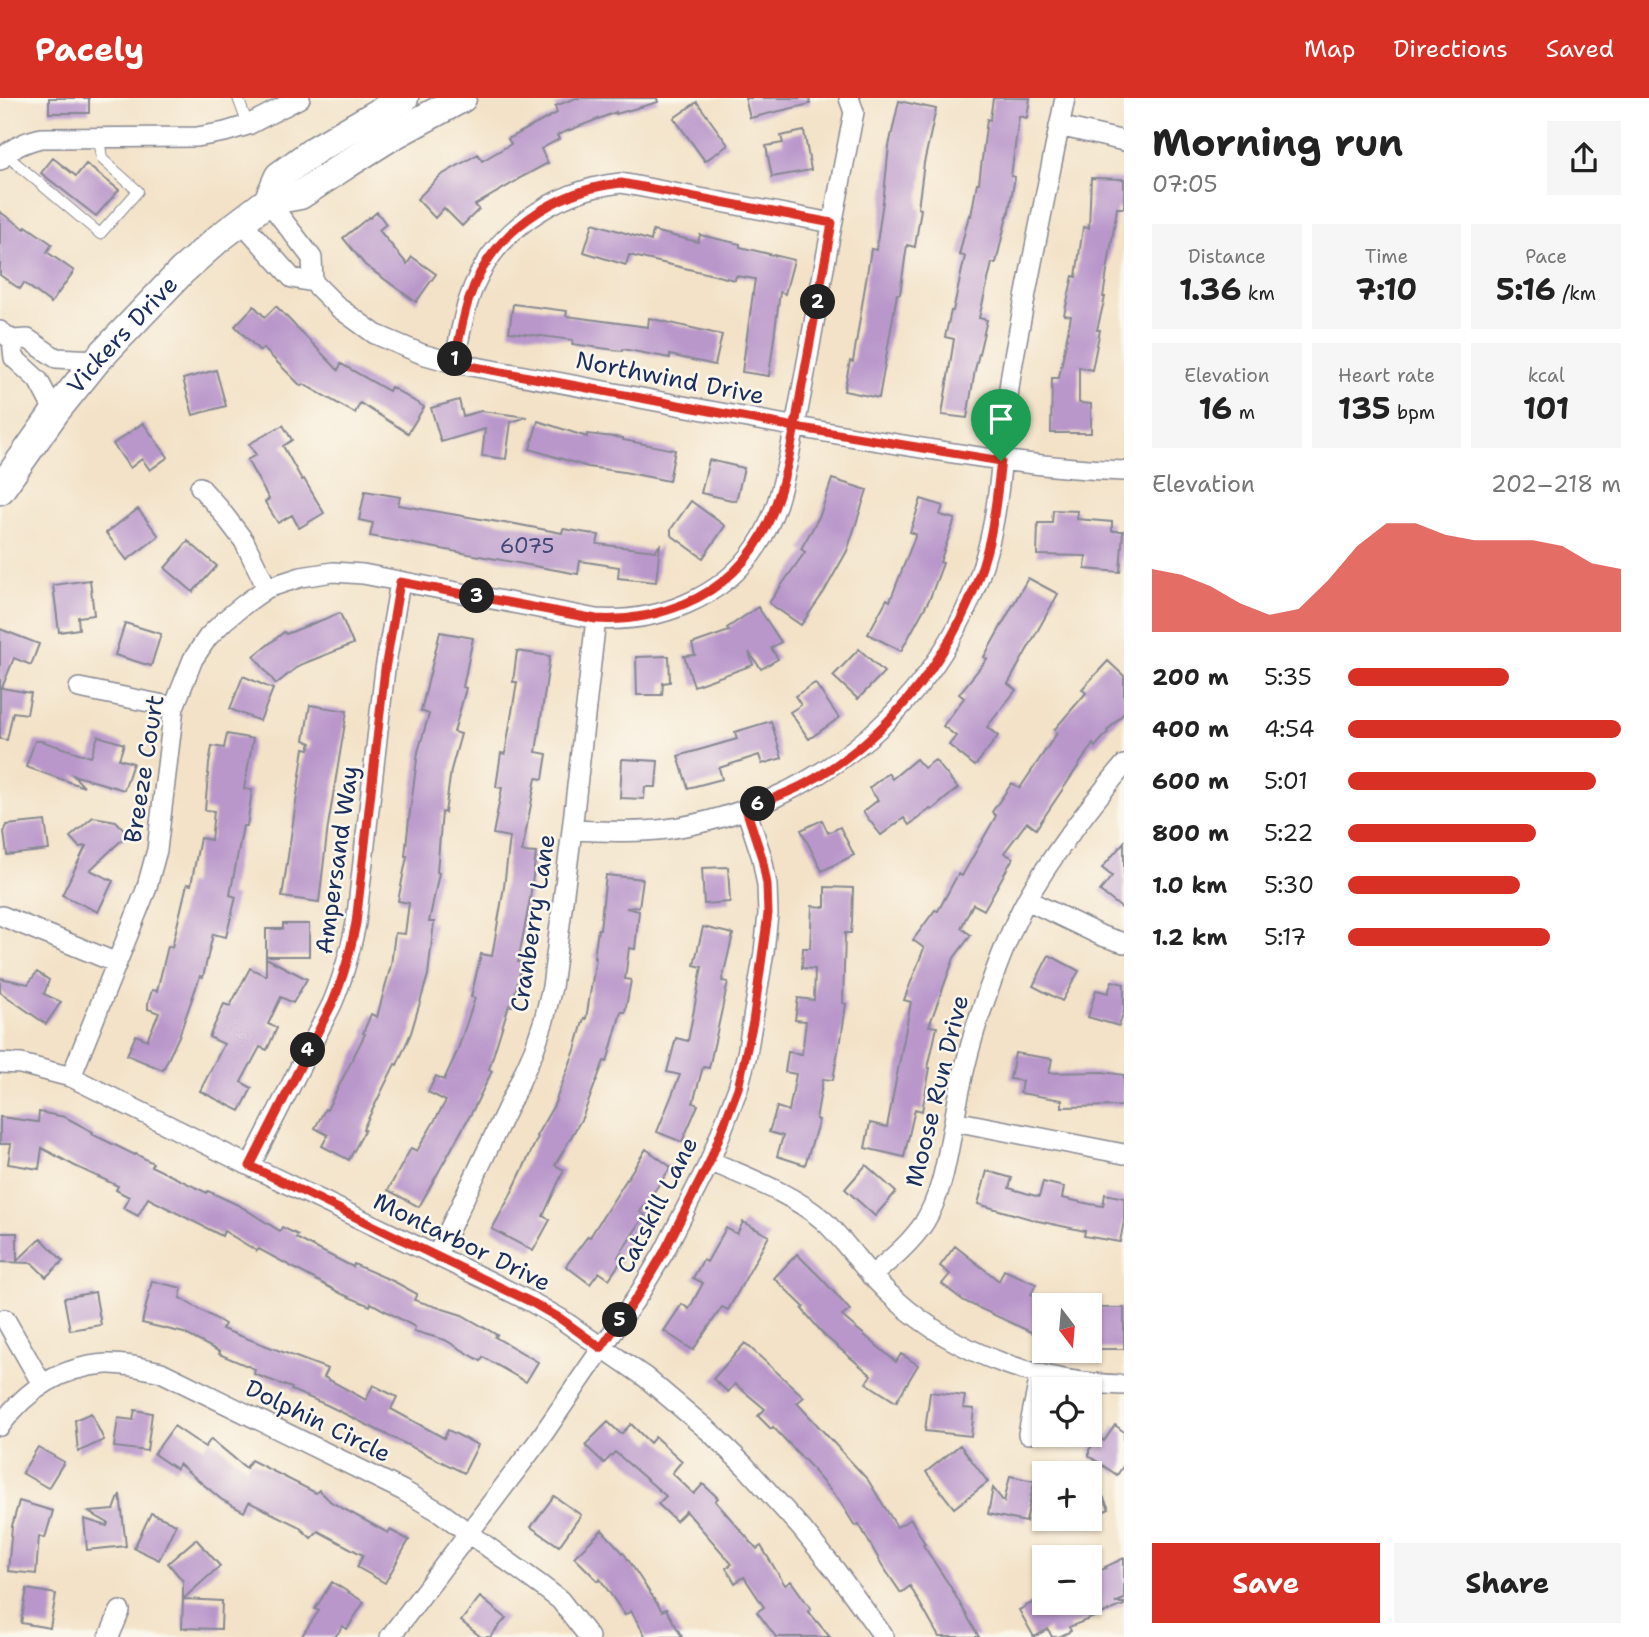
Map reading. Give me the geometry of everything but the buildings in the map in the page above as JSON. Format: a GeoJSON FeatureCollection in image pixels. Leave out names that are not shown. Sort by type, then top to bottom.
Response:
{"type":"FeatureCollection","features":[{"type":"Feature","properties":{"kind":"main road","name":"Vickers Drive"},"geometry":{"type":"LineString","coordinates":[[268,201],[279,176],[315,150],[404,98]]}},
{"type":"Feature","properties":{"kind":"main road","name":"Vickers Drive"},"geometry":{"type":"LineString","coordinates":[[0,490],[55,412],[97,360],[182,271],[218,239],[268,201],[300,195],[380,144],[462,98]]}},
{"type":"Feature","properties":{"kind":"street"},"geometry":{"type":"LineString","coordinates":[[3,157],[23,143],[41,138],[197,137],[225,132],[248,125],[300,98]]}},
{"type":"Feature","properties":{"kind":"street","name":"Breeze Court"},"geometry":{"type":"LineString","coordinates":[[71,1077],[146,890],[157,850],[174,707],[193,659],[208,637],[246,603],[267,588],[301,577],[333,572],[363,573],[596,619],[618,620],[666,612],[719,586],[739,568],[757,545],[781,492],[854,112],[849,98]]}},
{"type":"Feature","properties":{"kind":"street"},"geometry":{"type":"LineString","coordinates":[[572,830],[664,830],[746,809],[805,783],[838,763],[873,734],[926,676],[965,613],[987,550],[995,515],[1012,371],[1065,98]]}},
{"type":"Feature","properties":{"kind":"street"},"geometry":{"type":"LineString","coordinates":[[1059,126],[1124,141]]}},
{"type":"Feature","properties":{"kind":"street"},"geometry":{"type":"LineString","coordinates":[[454,363],[468,300],[486,264],[505,239],[522,223],[542,210],[562,199],[601,185],[621,173],[832,223]]}},
{"type":"Feature","properties":{"kind":"street"},"geometry":{"type":"LineString","coordinates":[[268,201],[312,258],[313,282]]}},
{"type":"Feature","properties":{"kind":"street","name":"Northwind Drive"},"geometry":{"type":"LineString","coordinates":[[241,221],[292,278],[313,282],[340,308],[374,334],[422,354],[454,363],[795,427],[1001,461],[1124,471]]}},
{"type":"Feature","properties":{"kind":"street"},"geometry":{"type":"LineString","coordinates":[[55,412],[38,380],[14,358],[6,335],[27,339],[56,358],[97,360]]}},
{"type":"Feature","properties":{"kind":"street"},"geometry":{"type":"LineString","coordinates":[[200,487],[244,541],[267,588]]}},
{"type":"Feature","properties":{"kind":"street","name":"Ampersand Way"},"geometry":{"type":"LineString","coordinates":[[250,1166],[332,1004],[344,977],[350,954],[356,923],[385,669],[400,582]]}},
{"type":"Feature","properties":{"kind":"street","name":"Cranberry Lane"},"geometry":{"type":"LineString","coordinates":[[437,1255],[517,1088],[544,1020],[552,987],[596,619]]}},
{"type":"Feature","properties":{"kind":"street"},"geometry":{"type":"LineString","coordinates":[[79,688],[174,707]]}},
{"type":"Feature","properties":{"kind":"street","name":"Moose Run Drive"},"geometry":{"type":"LineString","coordinates":[[871,1276],[906,1246],[923,1225],[933,1206],[941,1185],[968,1055],[983,1004],[1003,950],[1027,900],[1056,855],[1124,765]]}},
{"type":"Feature","properties":{"kind":"street","name":"Catskill Lane"},"geometry":{"type":"LineString","coordinates":[[390,1637],[539,1440],[639,1294],[664,1252],[710,1161],[738,1088],[747,1054],[768,914],[767,884],[762,858],[746,809]]}},
{"type":"Feature","properties":{"kind":"street"},"geometry":{"type":"LineString","coordinates":[[1027,900],[1102,936],[1124,943]]}},
{"type":"Feature","properties":{"kind":"street"},"geometry":{"type":"LineString","coordinates":[[2,916],[117,963]]}},
{"type":"Feature","properties":{"kind":"street","name":"Montarbor Drive"},"geometry":{"type":"LineString","coordinates":[[0,1063],[21,1064],[71,1077],[437,1255],[561,1319],[645,1377],[745,1466],[815,1545],[884,1637]]}},
{"type":"Feature","properties":{"kind":"street"},"geometry":{"type":"LineString","coordinates":[[954,1121],[1124,1154]]}},
{"type":"Feature","properties":{"kind":"street"},"geometry":{"type":"LineString","coordinates":[[710,1161],[786,1196],[824,1221],[871,1276],[917,1317],[940,1332],[991,1358],[1040,1375],[1079,1382],[1124,1385]]}},
{"type":"Feature","properties":{"kind":"street"},"geometry":{"type":"LineString","coordinates":[[5,1319],[42,1384]]}},
{"type":"Feature","properties":{"kind":"street","name":"Dolphin Circle"},"geometry":{"type":"LineString","coordinates":[[0,1426],[18,1404],[42,1384],[61,1374],[83,1367],[108,1364],[161,1372],[402,1490],[440,1512],[560,1600],[589,1637]]}},
{"type":"Feature","properties":{"kind":"street"},"geometry":{"type":"LineString","coordinates":[[1028,1434],[1040,1375]]}},
{"type":"Feature","properties":{"kind":"street"},"geometry":{"type":"LineString","coordinates":[[108,1637],[120,1611]]}},
{"type":"Feature","properties":{"kind":"lane"},"geometry":{"type":"LineString","coordinates":[[239,98],[248,125]]}},
{"type":"Feature","properties":{"kind":"lane"},"geometry":{"type":"LineString","coordinates":[[3,157],[100,234],[138,191],[102,159],[99,138]]}},
{"type":"Feature","properties":{"kind":"route"},"geometry":{"type":"LineString","coordinates":[[1001,461],[795,427],[454,363],[468,300],[475,283],[505,239],[522,223],[562,199],[601,185],[621,183],[832,223],[795,427],[781,492],[757,545],[739,568],[719,586],[666,612],[639,618],[596,619],[400,582],[385,669],[356,923],[350,954],[344,977],[332,1004],[250,1166],[533,1303],[561,1319],[601,1348],[639,1294],[690,1203],[710,1161],[738,1088],[753,1022],[768,914],[767,884],[762,858],[746,809],[805,783],[838,763],[873,734],[926,676],[965,613],[977,581],[995,515],[1001,461]]}}]}
